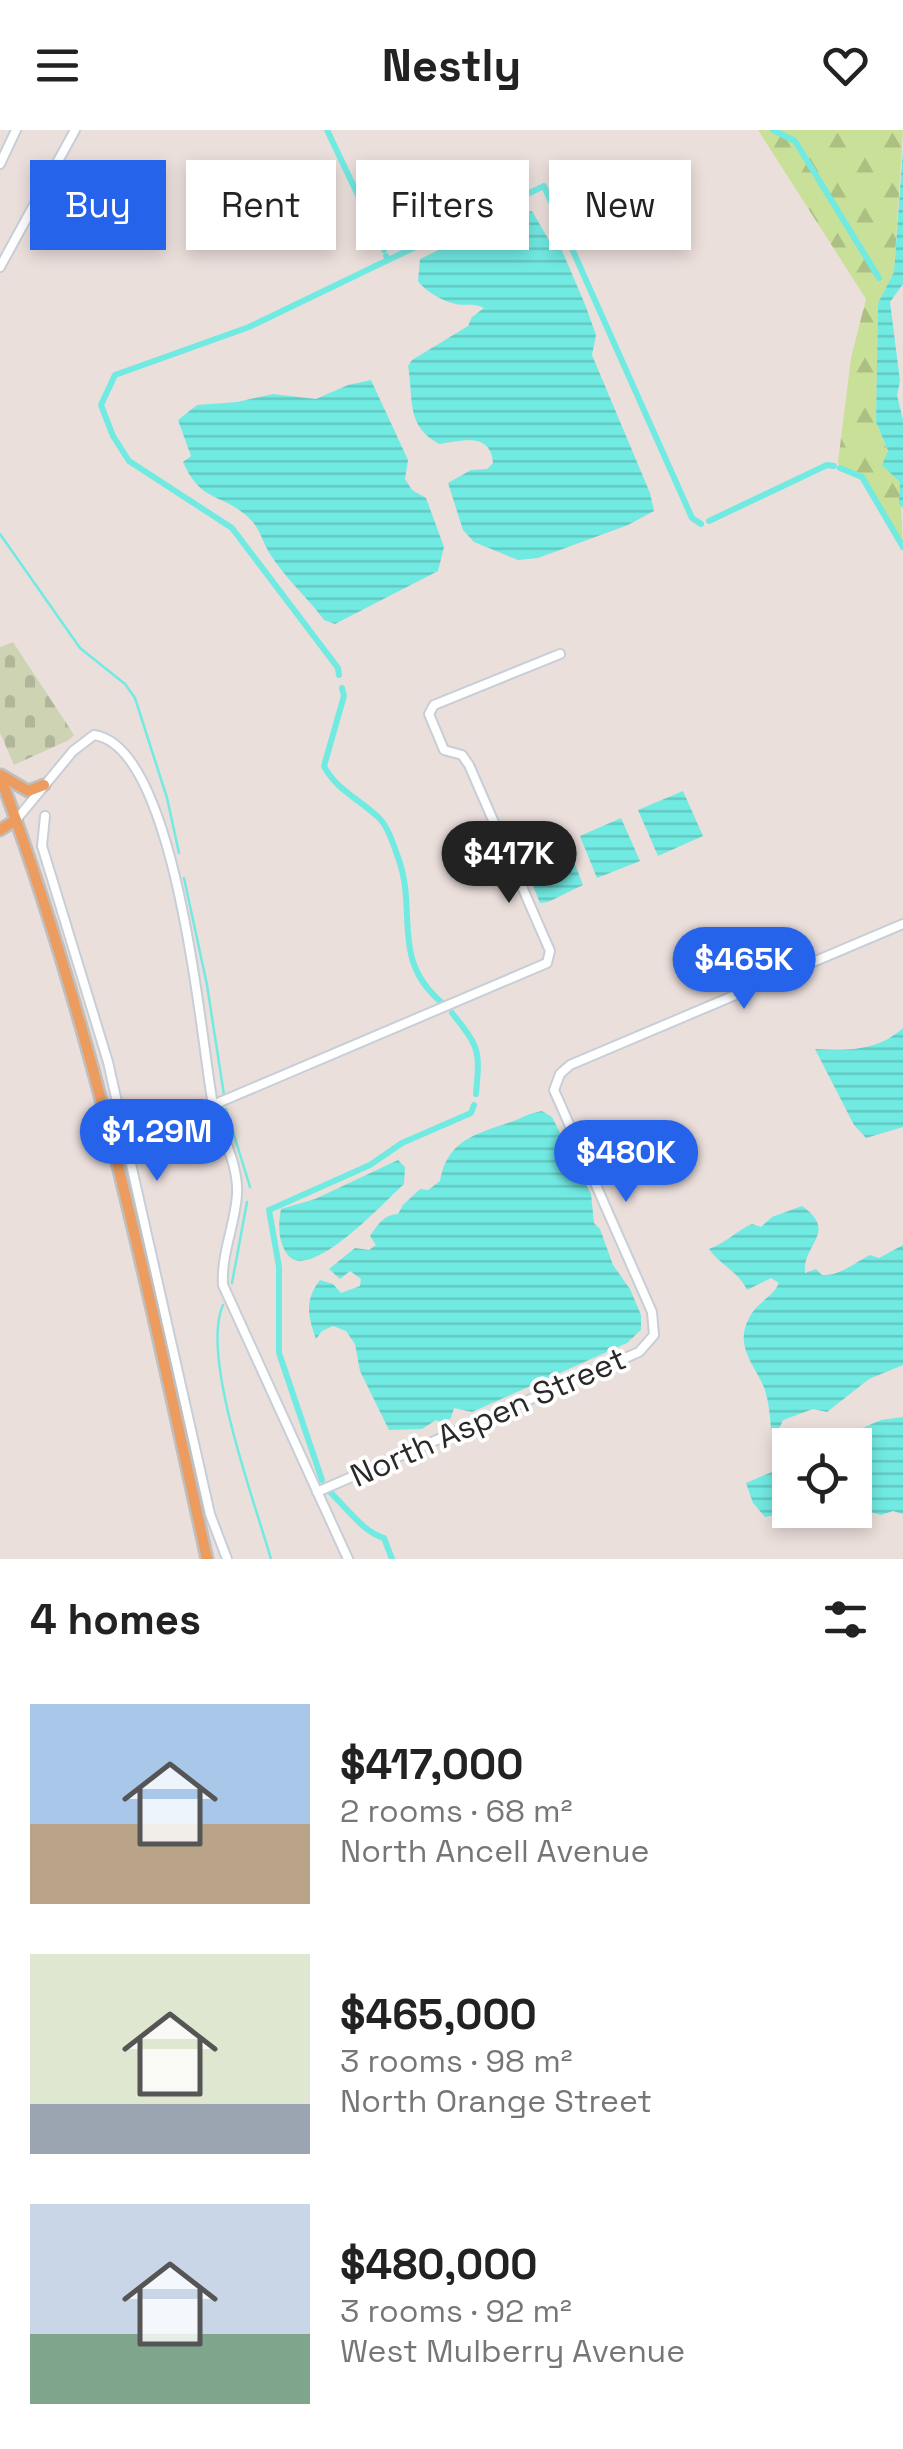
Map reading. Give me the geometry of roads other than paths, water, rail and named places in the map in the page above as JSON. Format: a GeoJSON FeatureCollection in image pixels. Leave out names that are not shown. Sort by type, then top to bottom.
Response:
{"type":"FeatureCollection","features":[{"type":"Feature","properties":{"kind":"main road"},"geometry":{"type":"LineString","coordinates":[[0,775],[28,791],[44,784]]}},
{"type":"Feature","properties":{"kind":"main road"},"geometry":{"type":"LineString","coordinates":[[0,775],[58,943],[109,1119],[207,1559]]}},
{"type":"Feature","properties":{"kind":"main road"},"geometry":{"type":"LineString","coordinates":[[0,830],[16,820]]}},
{"type":"Feature","properties":{"kind":"street"},"geometry":{"type":"LineString","coordinates":[[0,164],[16,130]]}},
{"type":"Feature","properties":{"kind":"street"},"geometry":{"type":"LineString","coordinates":[[0,267],[75,130]]}},
{"type":"Feature","properties":{"kind":"street"},"geometry":{"type":"LineString","coordinates":[[213,1105],[547,963],[550,950],[469,765],[462,755],[444,750],[429,714],[434,705],[560,654]]}},
{"type":"Feature","properties":{"kind":"street"},"geometry":{"type":"LineString","coordinates":[[16,820],[82,742],[94,736],[114,741],[143,780],[165,837],[193,964],[213,1105],[234,1165],[237,1193],[222,1267],[223,1285],[348,1559]]}},
{"type":"Feature","properties":{"kind":"street"},"geometry":{"type":"LineString","coordinates":[[44,816],[42,846],[108,1062],[210,1514],[226,1559]]}},
{"type":"Feature","properties":{"kind":"street","name":"North Aspen Street"},"geometry":{"type":"LineString","coordinates":[[317,1492],[639,1352],[654,1334],[652,1312],[554,1090],[560,1074],[570,1065],[903,924]]}},
{"type":"Feature","properties":{"kind":"water"},"geometry":{"type":"Polygon","coordinates":[[[903,149],[903,284],[890,302],[900,381],[897,395],[903,420],[903,508],[899,504],[900,482],[882,465],[888,451],[876,422],[878,303],[894,272],[903,149]]]}},
{"type":"Feature","properties":{"kind":"water"},"geometry":{"type":"Polygon","coordinates":[[[529,212],[549,240],[549,250],[562,250],[586,307],[596,335],[592,355],[654,511],[628,525],[538,558],[518,560],[474,542],[463,530],[448,483],[471,470],[487,469],[493,463],[491,453],[481,442],[439,444],[428,437],[413,410],[408,366],[468,326],[484,308],[452,303],[428,291],[418,281],[420,259],[438,250],[529,250],[529,212]]]}},
{"type":"Feature","properties":{"kind":"water"},"geometry":{"type":"Polygon","coordinates":[[[371,380],[408,460],[405,479],[412,490],[426,498],[444,547],[438,571],[335,624],[324,620],[283,571],[251,520],[205,492],[190,476],[183,462],[191,456],[178,420],[197,405],[273,394],[316,399],[371,380]]]}},
{"type":"Feature","properties":{"kind":"water"},"geometry":{"type":"Polygon","coordinates":[[[683,791],[703,836],[658,856],[638,810],[683,791]]]}},
{"type":"Feature","properties":{"kind":"water"},"geometry":{"type":"Polygon","coordinates":[[[621,818],[640,861],[597,878],[580,836],[621,818]]]}},
{"type":"Feature","properties":{"kind":"water"},"geometry":{"type":"Polygon","coordinates":[[[563,843],[568,846],[583,885],[540,903],[523,861],[563,843]]]}},
{"type":"Feature","properties":{"kind":"water"},"geometry":{"type":"Polygon","coordinates":[[[903,1028],[903,1127],[866,1138],[854,1125],[815,1049],[873,1045],[903,1028]]]}},
{"type":"Feature","properties":{"kind":"water"},"geometry":{"type":"Polygon","coordinates":[[[542,1111],[552,1117],[591,1194],[594,1223],[613,1265],[630,1289],[641,1315],[641,1330],[627,1343],[472,1412],[454,1408],[451,1418],[443,1423],[436,1420],[422,1429],[389,1430],[360,1371],[355,1344],[346,1331],[333,1326],[316,1339],[309,1309],[315,1288],[320,1280],[333,1284],[341,1293],[360,1286],[361,1279],[350,1271],[340,1279],[329,1269],[355,1248],[369,1250],[376,1245],[370,1236],[378,1224],[398,1214],[420,1189],[428,1190],[440,1181],[456,1147],[486,1131],[542,1111]]]}},
{"type":"Feature","properties":{"kind":"water"},"geometry":{"type":"Polygon","coordinates":[[[398,1160],[405,1167],[404,1184],[347,1237],[312,1258],[298,1261],[287,1254],[280,1232],[281,1209],[315,1199],[398,1160]]]}},
{"type":"Feature","properties":{"kind":"water"},"geometry":{"type":"Polygon","coordinates":[[[802,1206],[818,1223],[805,1273],[816,1269],[822,1275],[835,1273],[870,1255],[879,1258],[903,1245],[903,1365],[869,1379],[827,1412],[813,1409],[783,1420],[779,1428],[772,1429],[765,1390],[746,1351],[744,1334],[753,1311],[779,1283],[771,1278],[747,1290],[709,1249],[752,1224],[761,1227],[772,1217],[802,1206]]]}},
{"type":"Feature","properties":{"kind":"water"},"geometry":{"type":"Polygon","coordinates":[[[903,1417],[903,1514],[872,1513],[872,1428],[862,1428],[903,1417]]]}},
{"type":"Feature","properties":{"kind":"water"},"geometry":{"type":"Polygon","coordinates":[[[772,1472],[772,1516],[765,1517],[753,1503],[746,1483],[772,1472]]]}},
{"type":"Feature","properties":{"kind":"waterway"},"geometry":{"type":"LineString","coordinates":[[327,130],[356,191]]}},
{"type":"Feature","properties":{"kind":"waterway"},"geometry":{"type":"LineString","coordinates":[[773,130],[795,141],[879,278]]}},
{"type":"Feature","properties":{"kind":"waterway"},"geometry":{"type":"LineString","coordinates":[[388,260],[544,186],[692,518],[701,524]]}},
{"type":"Feature","properties":{"kind":"waterway"},"geometry":{"type":"LineString","coordinates":[[339,675],[338,668],[232,528],[129,461],[113,436],[101,405],[115,375],[249,327],[388,260],[386,256]]}},
{"type":"Feature","properties":{"kind":"waterway"},"geometry":{"type":"LineString","coordinates":[[709,521],[827,465],[834,466]]}},
{"type":"Feature","properties":{"kind":"waterway"},"geometry":{"type":"LineString","coordinates":[[840,468],[862,477],[903,547]]}},
{"type":"Feature","properties":{"kind":"waterway"},"geometry":{"type":"LineString","coordinates":[[0,534],[80,648],[125,684],[135,698],[167,798],[179,853]]}},
{"type":"Feature","properties":{"kind":"waterway"},"geometry":{"type":"LineString","coordinates":[[342,688],[344,696],[324,766],[342,788],[379,818],[388,832],[404,880],[410,952],[426,986],[441,1002]]}},
{"type":"Feature","properties":{"kind":"waterway"},"geometry":{"type":"LineString","coordinates":[[184,878],[207,985],[224,1095]]}},
{"type":"Feature","properties":{"kind":"waterway"},"geometry":{"type":"LineString","coordinates":[[452,1013],[476,1050],[476,1094]]}},
{"type":"Feature","properties":{"kind":"waterway"},"geometry":{"type":"LineString","coordinates":[[322,1480],[279,1353],[279,1267],[269,1210],[370,1165],[402,1143],[471,1113],[474,1105]]}},
{"type":"Feature","properties":{"kind":"waterway"},"geometry":{"type":"LineString","coordinates":[[226,1109],[250,1187]]}},
{"type":"Feature","properties":{"kind":"waterway"},"geometry":{"type":"LineString","coordinates":[[232,1283],[247,1202]]}},
{"type":"Feature","properties":{"kind":"waterway"},"geometry":{"type":"LineString","coordinates":[[223,1305],[218,1328],[224,1393],[271,1559]]}},
{"type":"Feature","properties":{"kind":"waterway"},"geometry":{"type":"LineString","coordinates":[[330,1492],[362,1525],[384,1538],[392,1559]]}}]}
